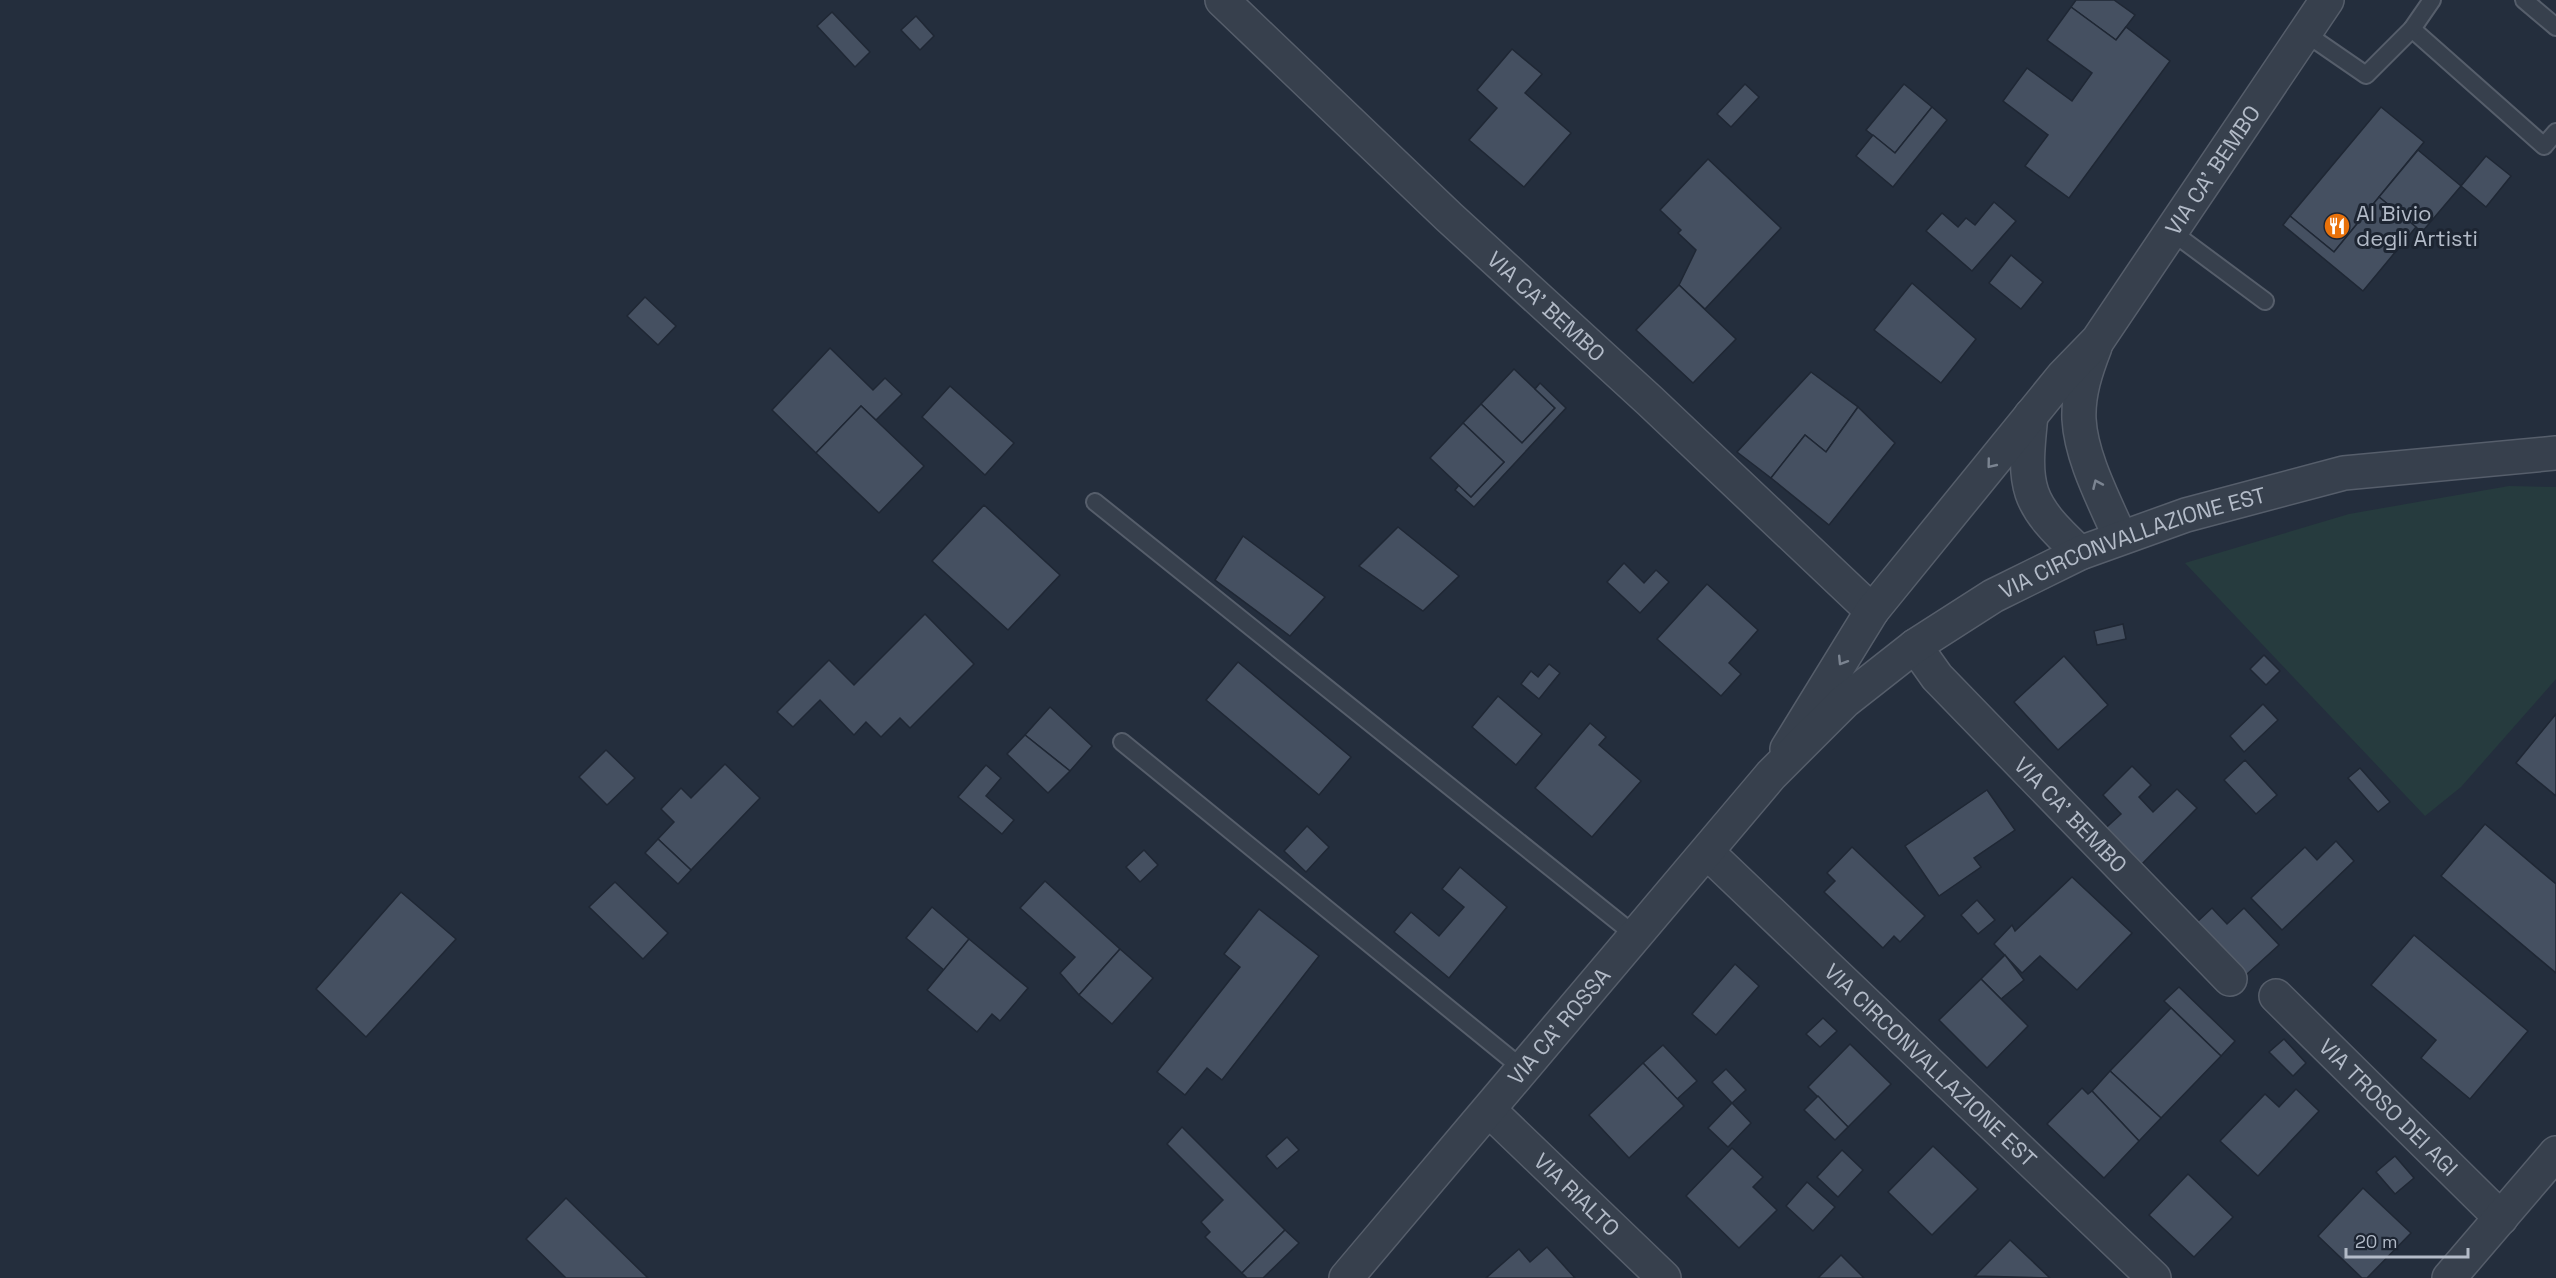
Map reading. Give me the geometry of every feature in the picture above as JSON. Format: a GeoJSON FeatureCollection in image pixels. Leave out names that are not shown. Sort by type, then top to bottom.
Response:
{"type":"FeatureCollection","features":[{"type":"Feature","properties":{"kind":"street","name":"VIA CA' BEMBO"},"geometry":{"type":"LineString","coordinates":[[1222,0],[1449,217],[1650,401],[1872,611]]}},
{"type":"Feature","properties":{"kind":"street","name":"VIA CA' BEMBO"},"geometry":{"type":"LineString","coordinates":[[1771,775],[1872,611],[2063,376],[2098,340],[2327,0]]}},
{"type":"Feature","properties":{"kind":"street","name":"VIA CA' BEMBO"},"geometry":{"type":"LineString","coordinates":[[2098,340],[2083,379],[2079,420],[2092,472],[2121,537]]}},
{"type":"Feature","properties":{"kind":"street"},"geometry":{"type":"LineString","coordinates":[[2031,415],[2026,460],[2030,489],[2038,510],[2080,554]]}},
{"type":"Feature","properties":{"kind":"street","name":"VIA CIRCONVALLAZIONE EST"},"geometry":{"type":"LineString","coordinates":[[1771,775],[1845,701],[1915,646],[1993,596],[2121,537],[2186,515],[2344,473],[2556,453]]}},
{"type":"Feature","properties":{"kind":"street","name":"VIA CA' BEMBO"},"geometry":{"type":"LineString","coordinates":[[1915,646],[1937,677],[2230,979]]}},
{"type":"Feature","properties":{"kind":"street","name":"VIA CA' ROSSA"},"geometry":{"type":"LineString","coordinates":[[1346,1278],[1771,775]]}},
{"type":"Feature","properties":{"kind":"street","name":"VIA CIRCONVALLAZIONE EST"},"geometry":{"type":"LineString","coordinates":[[1707,852],[2154,1278]]}},
{"type":"Feature","properties":{"kind":"street","name":"VIA TROSO DEI AGI"},"geometry":{"type":"LineString","coordinates":[[2276,996],[2501,1218]]}},
{"type":"Feature","properties":{"kind":"street","name":"VIA RIALTO"},"geometry":{"type":"LineString","coordinates":[[1489,1110],[1664,1278]]}},
{"type":"Feature","properties":{"kind":"street"},"geometry":{"type":"LineString","coordinates":[[2449,1278],[2556,1152]]}},
{"type":"Feature","properties":{"kind":"lane"},"geometry":{"type":"LineString","coordinates":[[2305,33],[2366,75],[2412,29],[2432,0]]}},
{"type":"Feature","properties":{"kind":"lane"},"geometry":{"type":"LineString","coordinates":[[2524,0],[2556,27]]}},
{"type":"Feature","properties":{"kind":"lane"},"geometry":{"type":"LineString","coordinates":[[2412,29],[2544,146],[2556,132]]}},
{"type":"Feature","properties":{"kind":"lane"},"geometry":{"type":"LineString","coordinates":[[2172,232],[2265,301]]}},
{"type":"Feature","properties":{"kind":"lane"},"geometry":{"type":"LineString","coordinates":[[1095,502],[1636,936]]}},
{"type":"Feature","properties":{"kind":"lane"},"geometry":{"type":"LineString","coordinates":[[1122,742],[1523,1069]]}},
{"type":"Feature","properties":{"kind":"green space"},"geometry":{"type":"Polygon","coordinates":[[[2509,486],[2556,487],[2556,679],[2461,787],[2425,816],[2185,563],[2349,514],[2509,486]]]}},
{"type":"Feature","properties":{"kind":"building"},"geometry":{"type":"Polygon","coordinates":[[[2076,0],[2114,0],[2135,15],[2116,40],[2071,7],[2076,0]]]}},
{"type":"Feature","properties":{"kind":"building"},"geometry":{"type":"Polygon","coordinates":[[[2071,7],[2116,40],[2126,27],[2170,61],[2069,198],[2025,166],[2048,135],[2003,101],[2027,68],[2072,101],[2092,73],[2047,40],[2071,7]]]}},
{"type":"Feature","properties":{"kind":"building"},"geometry":{"type":"Polygon","coordinates":[[[832,12],[870,52],[855,67],[817,26],[832,12]]]}},
{"type":"Feature","properties":{"kind":"building"},"geometry":{"type":"Polygon","coordinates":[[[916,16],[934,36],[920,50],[901,30],[916,16]]]}},
{"type":"Feature","properties":{"kind":"building"},"geometry":{"type":"Polygon","coordinates":[[[1512,49],[1542,74],[1525,93],[1571,133],[1524,187],[1469,140],[1497,108],[1477,90],[1512,49]]]}},
{"type":"Feature","properties":{"kind":"building"},"geometry":{"type":"Polygon","coordinates":[[[1745,84],[1759,97],[1731,127],[1717,114],[1745,84]]]}},
{"type":"Feature","properties":{"kind":"building"},"geometry":{"type":"Polygon","coordinates":[[[1904,84],[1932,107],[1895,153],[1866,130],[1904,84]]]}},
{"type":"Feature","properties":{"kind":"building"},"geometry":{"type":"Polygon","coordinates":[[[1932,107],[1947,120],[1893,187],[1856,156],[1873,135],[1895,153],[1932,107]]]}},
{"type":"Feature","properties":{"kind":"building"},"geometry":{"type":"Polygon","coordinates":[[[2381,107],[2424,142],[2334,252],[2290,216],[2381,107]]]}},
{"type":"Feature","properties":{"kind":"building"},"geometry":{"type":"Polygon","coordinates":[[[2418,150],[2461,186],[2422,232],[2379,197],[2418,150]]]}},
{"type":"Feature","properties":{"kind":"building"},"geometry":{"type":"Polygon","coordinates":[[[2486,156],[2511,176],[2486,207],[2461,186],[2486,156]]]}},
{"type":"Feature","properties":{"kind":"building"},"geometry":{"type":"Polygon","coordinates":[[[1708,159],[1781,228],[1705,309],[1679,285],[1696,250],[1678,233],[1681,230],[1660,210],[1708,159]]]}},
{"type":"Feature","properties":{"kind":"building"},"geometry":{"type":"Polygon","coordinates":[[[2379,197],[2416,227],[2363,291],[2283,225],[2290,216],[2334,252],[2379,197]]]}},
{"type":"Feature","properties":{"kind":"building"},"geometry":{"type":"Polygon","coordinates":[[[1994,202],[2016,221],[1972,271],[1926,231],[1942,213],[1958,227],[1966,218],[1975,225],[1994,202]]]}},
{"type":"Feature","properties":{"kind":"building"},"geometry":{"type":"Polygon","coordinates":[[[2011,255],[2043,282],[2021,309],[1989,283],[2011,255]]]}},
{"type":"Feature","properties":{"kind":"building"},"geometry":{"type":"Polygon","coordinates":[[[1912,283],[1976,339],[1941,383],[1874,330],[1912,283]]]}},
{"type":"Feature","properties":{"kind":"building"},"geometry":{"type":"Polygon","coordinates":[[[1679,285],[1736,339],[1693,383],[1636,330],[1679,285]]]}},
{"type":"Feature","properties":{"kind":"building"},"geometry":{"type":"Polygon","coordinates":[[[645,297],[676,326],[658,345],[627,316],[645,297]]]}},
{"type":"Feature","properties":{"kind":"building"},"geometry":{"type":"Polygon","coordinates":[[[830,348],[873,390],[885,378],[902,394],[876,420],[861,406],[816,453],[772,410],[830,348]]]}},
{"type":"Feature","properties":{"kind":"building"},"geometry":{"type":"Polygon","coordinates":[[[1514,369],[1555,408],[1522,443],[1481,404],[1514,369]]]}},
{"type":"Feature","properties":{"kind":"building"},"geometry":{"type":"Polygon","coordinates":[[[1811,372],[1858,407],[1826,452],[1805,435],[1771,478],[1737,452],[1811,372]]]}},
{"type":"Feature","properties":{"kind":"building"},"geometry":{"type":"Polygon","coordinates":[[[1540,383],[1566,408],[1474,507],[1455,490],[1459,485],[1471,497],[1504,462],[1463,423],[1481,404],[1522,443],[1555,408],[1535,389],[1540,383]]]}},
{"type":"Feature","properties":{"kind":"building"},"geometry":{"type":"Polygon","coordinates":[[[950,386],[1014,443],[985,475],[922,417],[950,386]]]}},
{"type":"Feature","properties":{"kind":"building"},"geometry":{"type":"Polygon","coordinates":[[[861,406],[924,466],[879,513],[816,453],[861,406]]]}},
{"type":"Feature","properties":{"kind":"building"},"geometry":{"type":"Polygon","coordinates":[[[1858,407],[1895,443],[1829,525],[1771,478],[1805,435],[1826,452],[1858,407]]]}},
{"type":"Feature","properties":{"kind":"building"},"geometry":{"type":"Polygon","coordinates":[[[1463,423],[1504,462],[1471,497],[1430,458],[1463,423]]]}},
{"type":"Feature","properties":{"kind":"building"},"geometry":{"type":"Polygon","coordinates":[[[984,505],[1060,575],[1008,630],[932,561],[984,505]]]}},
{"type":"Feature","properties":{"kind":"building"},"geometry":{"type":"Polygon","coordinates":[[[1398,527],[1459,576],[1423,611],[1359,566],[1398,527]]]}},
{"type":"Feature","properties":{"kind":"building"},"geometry":{"type":"Polygon","coordinates":[[[1243,536],[1325,597],[1290,636],[1215,580],[1243,536]]]}},
{"type":"Feature","properties":{"kind":"building"},"geometry":{"type":"Polygon","coordinates":[[[1624,563],[1644,583],[1656,570],[1669,582],[1640,613],[1607,582],[1624,563]]]}},
{"type":"Feature","properties":{"kind":"building"},"geometry":{"type":"Polygon","coordinates":[[[1707,584],[1758,630],[1729,663],[1741,674],[1721,696],[1657,639],[1707,584]]]}},
{"type":"Feature","properties":{"kind":"building"},"geometry":{"type":"Polygon","coordinates":[[[925,614],[974,664],[910,728],[900,718],[881,737],[866,722],[854,735],[820,700],[793,727],[777,712],[829,660],[854,685],[925,614]]]}},
{"type":"Feature","properties":{"kind":"building"},"geometry":{"type":"Polygon","coordinates":[[[2123,624],[2126,639],[2097,645],[2094,631],[2123,624]]]}},
{"type":"Feature","properties":{"kind":"building"},"geometry":{"type":"Polygon","coordinates":[[[2264,655],[2280,671],[2266,685],[2250,669],[2264,655]]]}},
{"type":"Feature","properties":{"kind":"building"},"geometry":{"type":"Polygon","coordinates":[[[2064,656],[2108,705],[2058,750],[2014,702],[2064,656]]]}},
{"type":"Feature","properties":{"kind":"building"},"geometry":{"type":"Polygon","coordinates":[[[1238,662],[1351,757],[1319,795],[1206,700],[1238,662]]]}},
{"type":"Feature","properties":{"kind":"building"},"geometry":{"type":"Polygon","coordinates":[[[1549,664],[1560,673],[1539,699],[1521,684],[1531,671],[1538,677],[1549,664]]]}},
{"type":"Feature","properties":{"kind":"building"},"geometry":{"type":"Polygon","coordinates":[[[1498,696],[1542,734],[1516,765],[1472,727],[1498,696]]]}},
{"type":"Feature","properties":{"kind":"building"},"geometry":{"type":"Polygon","coordinates":[[[2263,704],[2278,720],[2244,752],[2230,736],[2263,704]]]}},
{"type":"Feature","properties":{"kind":"building"},"geometry":{"type":"Polygon","coordinates":[[[1050,707],[1092,746],[1070,771],[1025,735],[1050,707]]]}},
{"type":"Feature","properties":{"kind":"building"},"geometry":{"type":"Polygon","coordinates":[[[2556,714],[2556,796],[2516,763],[2556,714]]]}},
{"type":"Feature","properties":{"kind":"building"},"geometry":{"type":"Polygon","coordinates":[[[1590,723],[1606,737],[1599,745],[1641,781],[1592,837],[1535,788],[1590,723]]]}},
{"type":"Feature","properties":{"kind":"building"},"geometry":{"type":"Polygon","coordinates":[[[1025,735],[1070,771],[1048,793],[1007,754],[1025,735]]]}},
{"type":"Feature","properties":{"kind":"building"},"geometry":{"type":"Polygon","coordinates":[[[606,750],[635,778],[607,805],[579,777],[606,750]]]}},
{"type":"Feature","properties":{"kind":"building"},"geometry":{"type":"Polygon","coordinates":[[[2245,760],[2277,795],[2256,814],[2224,780],[2245,760]]]}},
{"type":"Feature","properties":{"kind":"building"},"geometry":{"type":"Polygon","coordinates":[[[725,764],[760,798],[691,870],[658,839],[674,822],[661,809],[681,788],[691,798],[725,764]]]}},
{"type":"Feature","properties":{"kind":"building"},"geometry":{"type":"Polygon","coordinates":[[[986,765],[1001,778],[986,796],[1014,820],[1002,834],[958,797],[986,765]]]}},
{"type":"Feature","properties":{"kind":"building"},"geometry":{"type":"Polygon","coordinates":[[[2132,766],[2151,785],[2139,797],[2153,812],[2177,789],[2197,808],[2135,871],[2098,835],[2121,814],[2103,795],[2132,766]]]}},
{"type":"Feature","properties":{"kind":"building"},"geometry":{"type":"Polygon","coordinates":[[[2360,768],[2390,802],[2378,812],[2348,778],[2360,768]]]}},
{"type":"Feature","properties":{"kind":"building"},"geometry":{"type":"Polygon","coordinates":[[[1987,790],[2015,830],[1974,858],[1981,867],[1939,896],[1905,846],[1987,790]]]}},
{"type":"Feature","properties":{"kind":"building"},"geometry":{"type":"Polygon","coordinates":[[[2485,824],[2556,884],[2556,973],[2441,876],[2485,824]]]}},
{"type":"Feature","properties":{"kind":"building"},"geometry":{"type":"Polygon","coordinates":[[[1307,826],[1329,847],[1306,872],[1284,851],[1307,826]]]}},
{"type":"Feature","properties":{"kind":"building"},"geometry":{"type":"Polygon","coordinates":[[[658,839],[691,870],[678,884],[645,853],[658,839]]]}},
{"type":"Feature","properties":{"kind":"building"},"geometry":{"type":"Polygon","coordinates":[[[2336,841],[2354,861],[2282,930],[2251,898],[2305,847],[2317,860],[2336,841]]]}},
{"type":"Feature","properties":{"kind":"building"},"geometry":{"type":"Polygon","coordinates":[[[1852,847],[1925,916],[1900,942],[1894,936],[1883,948],[1824,892],[1835,881],[1827,873],[1852,847]]]}},
{"type":"Feature","properties":{"kind":"building"},"geometry":{"type":"Polygon","coordinates":[[[1144,850],[1158,865],[1140,882],[1126,867],[1144,850]]]}},
{"type":"Feature","properties":{"kind":"building"},"geometry":{"type":"Polygon","coordinates":[[[1460,867],[1507,907],[1449,978],[1394,932],[1411,912],[1439,936],[1464,907],[1442,889],[1460,867]]]}},
{"type":"Feature","properties":{"kind":"building"},"geometry":{"type":"Polygon","coordinates":[[[2072,877],[2132,933],[2077,990],[2040,956],[2022,973],[1994,944],[2012,925],[2015,931],[2072,877]]]}},
{"type":"Feature","properties":{"kind":"building"},"geometry":{"type":"Polygon","coordinates":[[[1045,881],[1120,949],[1079,995],[1060,973],[1075,957],[1020,908],[1045,881]]]}},
{"type":"Feature","properties":{"kind":"building"},"geometry":{"type":"Polygon","coordinates":[[[615,882],[668,933],[643,959],[589,907],[615,882]]]}},
{"type":"Feature","properties":{"kind":"building"},"geometry":{"type":"Polygon","coordinates":[[[401,892],[456,939],[366,1037],[316,989],[401,892]]]}},
{"type":"Feature","properties":{"kind":"building"},"geometry":{"type":"Polygon","coordinates":[[[1977,900],[1995,920],[1978,934],[1961,915],[1977,900]]]}},
{"type":"Feature","properties":{"kind":"building"},"geometry":{"type":"Polygon","coordinates":[[[932,907],[969,939],[944,970],[906,938],[932,907]]]}},
{"type":"Feature","properties":{"kind":"building"},"geometry":{"type":"Polygon","coordinates":[[[2212,908],[2227,924],[2244,908],[2279,945],[2246,975],[2196,923],[2212,908]]]}},
{"type":"Feature","properties":{"kind":"building"},"geometry":{"type":"Polygon","coordinates":[[[1259,909],[1319,956],[1222,1080],[1207,1068],[1185,1095],[1157,1072],[1240,967],[1224,954],[1259,909]]]}},
{"type":"Feature","properties":{"kind":"building"},"geometry":{"type":"Polygon","coordinates":[[[2414,935],[2528,1031],[2470,1099],[2421,1058],[2436,1040],[2371,985],[2414,935]]]}},
{"type":"Feature","properties":{"kind":"building"},"geometry":{"type":"Polygon","coordinates":[[[969,939],[1028,988],[1000,1021],[992,1014],[977,1032],[927,990],[969,939]]]}},
{"type":"Feature","properties":{"kind":"building"},"geometry":{"type":"Polygon","coordinates":[[[1120,949],[1153,978],[1112,1024],[1079,995],[1120,949]]]}},
{"type":"Feature","properties":{"kind":"building"},"geometry":{"type":"Polygon","coordinates":[[[2005,955],[2024,980],[2001,999],[1981,979],[2005,955]]]}},
{"type":"Feature","properties":{"kind":"building"},"geometry":{"type":"Polygon","coordinates":[[[1735,964],[1759,986],[1716,1035],[1692,1014],[1735,964]]]}},
{"type":"Feature","properties":{"kind":"building"},"geometry":{"type":"Polygon","coordinates":[[[1981,979],[2028,1026],[1987,1068],[1939,1020],[1981,979]]]}},
{"type":"Feature","properties":{"kind":"building"},"geometry":{"type":"Polygon","coordinates":[[[2179,987],[2235,1041],[2221,1056],[2164,1001],[2179,987]]]}},
{"type":"Feature","properties":{"kind":"building"},"geometry":{"type":"Polygon","coordinates":[[[2171,1008],[2221,1056],[2161,1118],[2110,1071],[2171,1008]]]}},
{"type":"Feature","properties":{"kind":"building"},"geometry":{"type":"Polygon","coordinates":[[[1823,1018],[1837,1031],[1820,1047],[1806,1034],[1823,1018]]]}},
{"type":"Feature","properties":{"kind":"building"},"geometry":{"type":"Polygon","coordinates":[[[2284,1039],[2306,1063],[2293,1076],[2269,1052],[2284,1039]]]}},
{"type":"Feature","properties":{"kind":"building"},"geometry":{"type":"Polygon","coordinates":[[[1850,1044],[1891,1084],[1848,1127],[1808,1087],[1850,1044]]]}},
{"type":"Feature","properties":{"kind":"building"},"geometry":{"type":"Polygon","coordinates":[[[1663,1045],[1697,1081],[1677,1099],[1643,1063],[1663,1045]]]}},
{"type":"Feature","properties":{"kind":"building"},"geometry":{"type":"Polygon","coordinates":[[[1643,1063],[1684,1106],[1629,1158],[1589,1115],[1643,1063]]]}},
{"type":"Feature","properties":{"kind":"building"},"geometry":{"type":"Polygon","coordinates":[[[1726,1069],[1746,1090],[1732,1103],[1712,1082],[1726,1069]]]}},
{"type":"Feature","properties":{"kind":"building"},"geometry":{"type":"Polygon","coordinates":[[[2110,1071],[2161,1118],[2139,1141],[2092,1091],[2110,1071]]]}},
{"type":"Feature","properties":{"kind":"building"},"geometry":{"type":"Polygon","coordinates":[[[2082,1088],[2088,1094],[2092,1091],[2139,1141],[2104,1178],[2047,1124],[2082,1088]]]}},
{"type":"Feature","properties":{"kind":"building"},"geometry":{"type":"Polygon","coordinates":[[[2296,1089],[2319,1111],[2258,1176],[2220,1141],[2265,1094],[2279,1107],[2296,1089]]]}},
{"type":"Feature","properties":{"kind":"building"},"geometry":{"type":"Polygon","coordinates":[[[1818,1096],[1848,1127],[1835,1140],[1804,1110],[1818,1096]]]}},
{"type":"Feature","properties":{"kind":"building"},"geometry":{"type":"Polygon","coordinates":[[[1732,1103],[1751,1123],[1728,1147],[1708,1128],[1732,1103]]]}},
{"type":"Feature","properties":{"kind":"building"},"geometry":{"type":"Polygon","coordinates":[[[1182,1127],[1285,1230],[1242,1273],[1205,1237],[1210,1232],[1201,1222],[1223,1200],[1167,1144],[1182,1127]]]}},
{"type":"Feature","properties":{"kind":"building"},"geometry":{"type":"Polygon","coordinates":[[[1287,1137],[1299,1150],[1277,1169],[1266,1156],[1287,1137]]]}},
{"type":"Feature","properties":{"kind":"building"},"geometry":{"type":"Polygon","coordinates":[[[1933,1146],[1978,1189],[1932,1235],[1888,1192],[1933,1146]]]}},
{"type":"Feature","properties":{"kind":"building"},"geometry":{"type":"Polygon","coordinates":[[[1732,1148],[1763,1177],[1753,1187],[1777,1210],[1739,1248],[1686,1196],[1732,1148]]]}},
{"type":"Feature","properties":{"kind":"building"},"geometry":{"type":"Polygon","coordinates":[[[1842,1150],[1863,1170],[1838,1197],[1817,1177],[1842,1150]]]}},
{"type":"Feature","properties":{"kind":"building"},"geometry":{"type":"Polygon","coordinates":[[[2395,1156],[2414,1178],[2395,1194],[2376,1172],[2395,1156]]]}},
{"type":"Feature","properties":{"kind":"building"},"geometry":{"type":"Polygon","coordinates":[[[2188,1174],[2233,1217],[2194,1257],[2149,1215],[2188,1174]]]}},
{"type":"Feature","properties":{"kind":"building"},"geometry":{"type":"Polygon","coordinates":[[[1807,1182],[1835,1207],[1813,1231],[1786,1206],[1807,1182]]]}},
{"type":"Feature","properties":{"kind":"building"},"geometry":{"type":"Polygon","coordinates":[[[2363,1188],[2411,1233],[2367,1278],[2362,1278],[2318,1236],[2363,1188]]]}},
{"type":"Feature","properties":{"kind":"building"},"geometry":{"type":"Polygon","coordinates":[[[566,1198],[648,1278],[566,1278],[526,1239],[566,1198]]]}},
{"type":"Feature","properties":{"kind":"building"},"geometry":{"type":"Polygon","coordinates":[[[1285,1230],[1299,1243],[1263,1278],[1247,1278],[1242,1273],[1285,1230]]]}},
{"type":"Feature","properties":{"kind":"building"},"geometry":{"type":"Polygon","coordinates":[[[2010,1240],[2050,1278],[1975,1276],[2010,1240]]]}},
{"type":"Feature","properties":{"kind":"building"},"geometry":{"type":"Polygon","coordinates":[[[1547,1247],[1575,1278],[1486,1278],[1519,1249],[1530,1262],[1547,1247]]]}},
{"type":"Feature","properties":{"kind":"building"},"geometry":{"type":"Polygon","coordinates":[[[1841,1255],[1864,1278],[1818,1278],[1841,1255]]]}},
{"type":"Feature","properties":{"kind":"place","name":"Al Bivio degli Artisti"},"geometry":{"type":"Point","coordinates":[2337,226]}}]}
